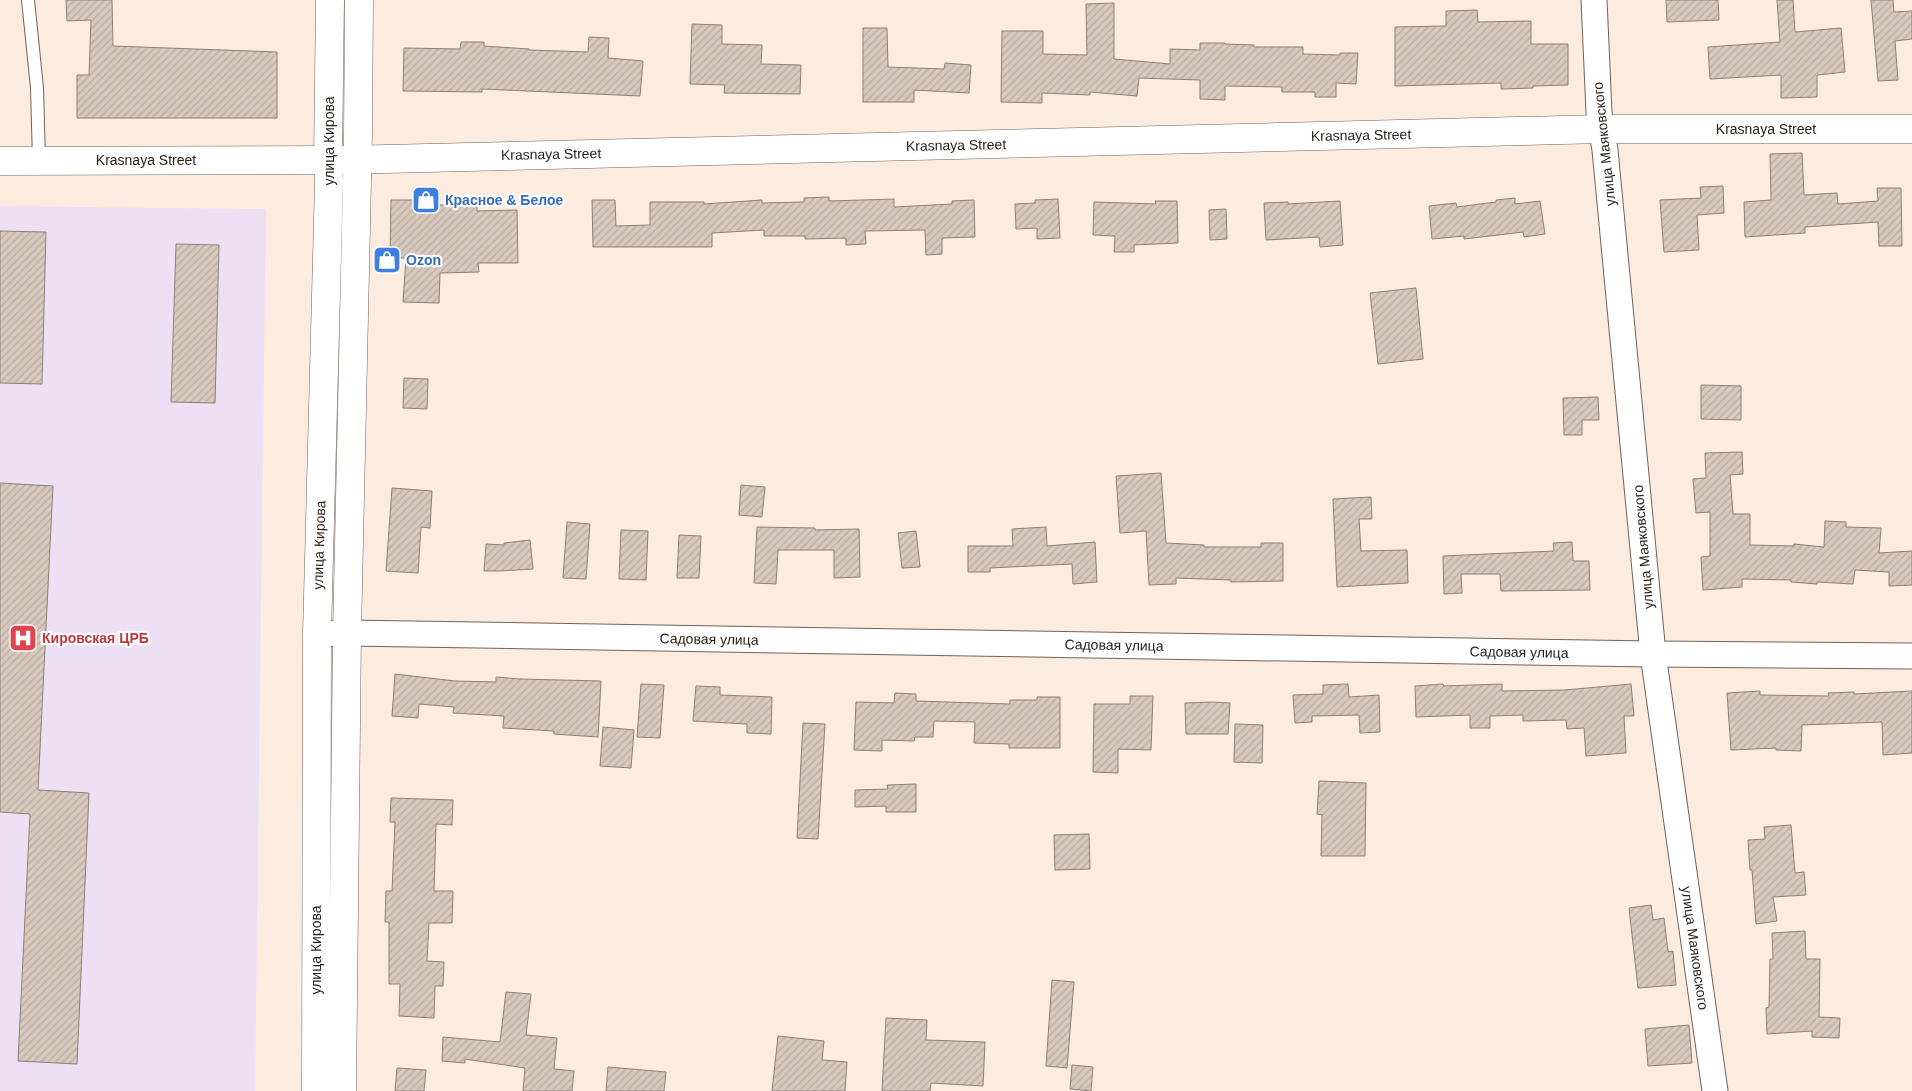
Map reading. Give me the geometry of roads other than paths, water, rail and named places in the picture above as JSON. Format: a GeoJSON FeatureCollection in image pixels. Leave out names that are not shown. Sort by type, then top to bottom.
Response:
{"type":"FeatureCollection","features":[{"type":"Feature","properties":{"kind":"street","name":"улица Кирова"},"geometry":{"type":"LineString","coordinates":[[316,1091],[316,634],[329,182],[330,0]]}},
{"type":"Feature","properties":{"kind":"street","name":"улица Кирова"},"geometry":{"type":"LineString","coordinates":[[342,1091],[347,633],[359,0]]}},
{"type":"Feature","properties":{"kind":"street","name":"улица Маяковского"},"geometry":{"type":"LineString","coordinates":[[1594,0],[1600,112],[1653,654],[1715,1091]]}},
{"type":"Feature","properties":{"kind":"street","name":"Krasnaya Street"},"geometry":{"type":"LineString","coordinates":[[0,161],[328,160],[1602,129],[1912,129]]}},
{"type":"Feature","properties":{"kind":"street","name":"Садовая улица"},"geometry":{"type":"LineString","coordinates":[[316,634],[1653,654],[1912,656]]}},
{"type":"Feature","properties":{"kind":"lane"},"geometry":{"type":"LineString","coordinates":[[28,0],[37,88],[39,161]]}},
{"type":"Feature","properties":{"kind":"place","name":"Красное & Белое"},"geometry":{"type":"Point","coordinates":[426,200]}},
{"type":"Feature","properties":{"kind":"place","name":"Ozon"},"geometry":{"type":"Point","coordinates":[387,260]}},
{"type":"Feature","properties":{"kind":"place","name":"Кировская ЦРБ"},"geometry":{"type":"Point","coordinates":[23,638]}}]}
